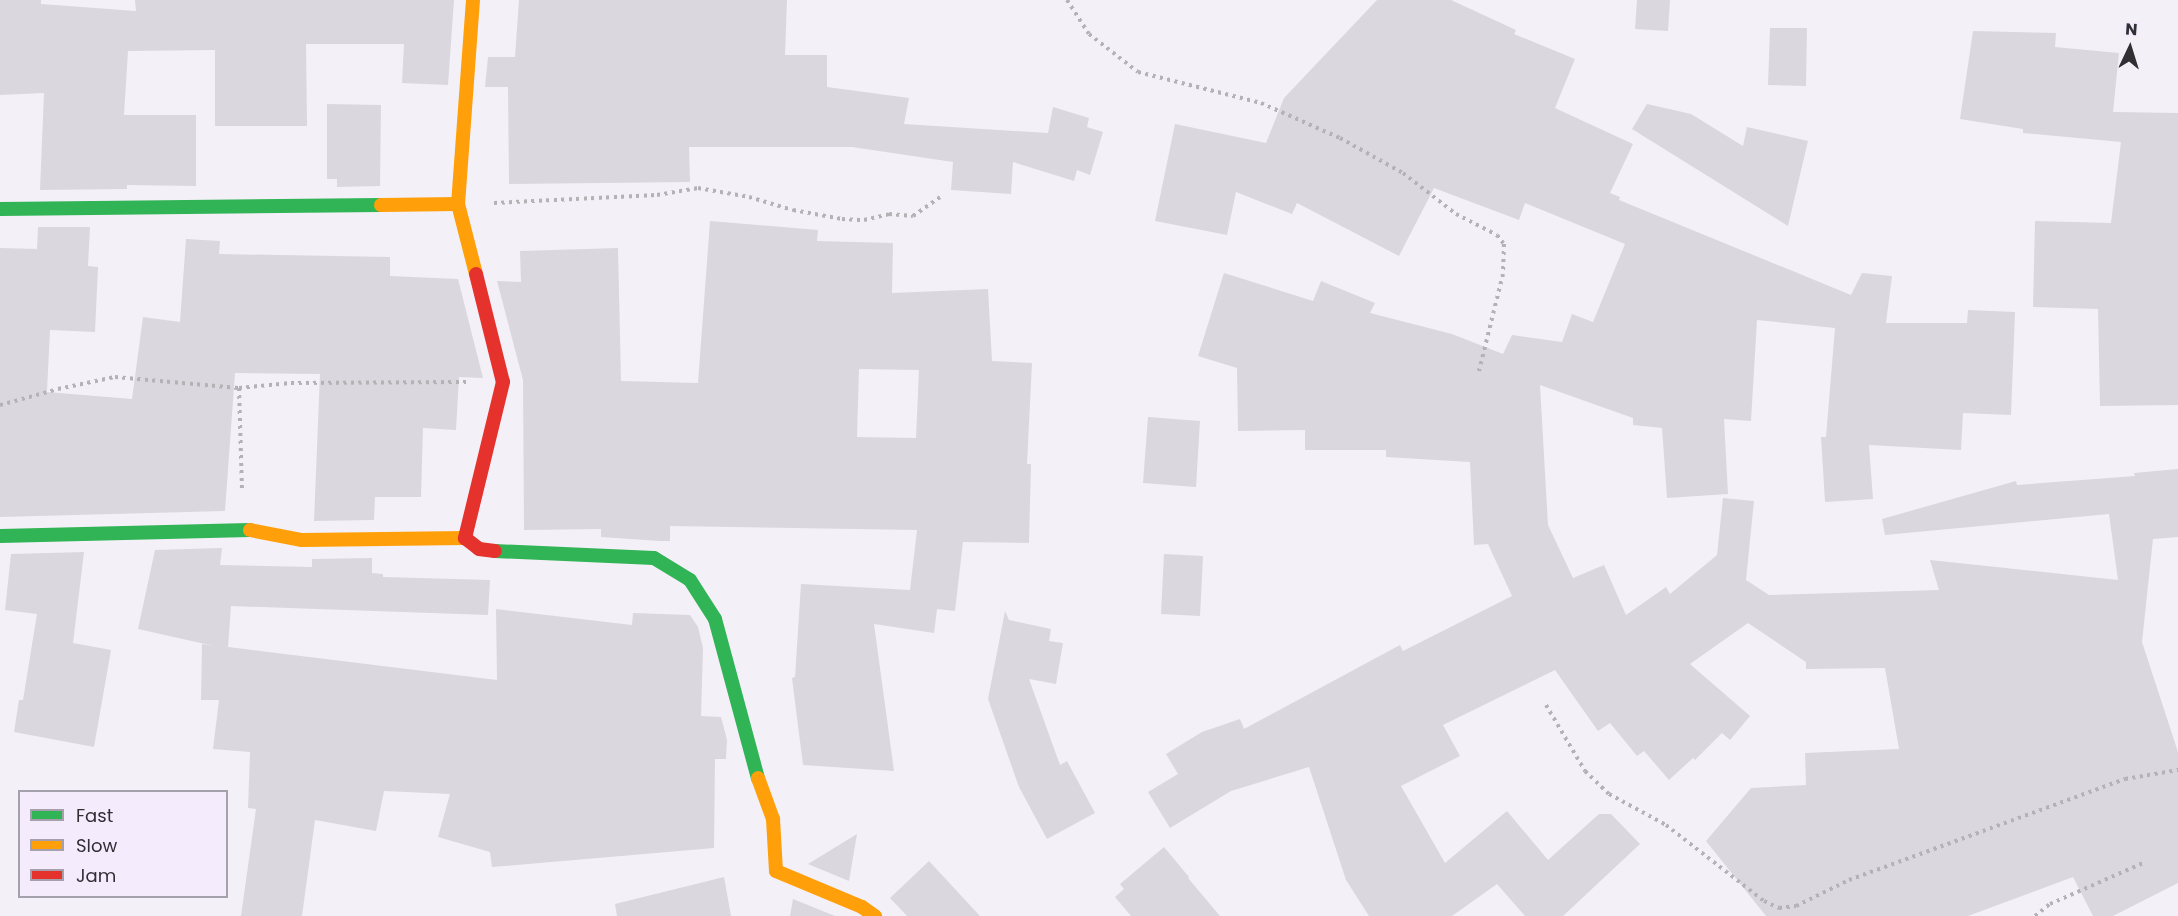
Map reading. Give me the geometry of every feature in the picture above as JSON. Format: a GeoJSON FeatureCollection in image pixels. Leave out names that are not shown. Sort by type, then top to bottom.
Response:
{"type":"FeatureCollection","features":[{"type":"Feature","properties":{"kind":"street"},"geometry":{"type":"LineString","coordinates":[[465,538],[503,382],[458,204],[473,0]]}},
{"type":"Feature","properties":{"kind":"street"},"geometry":{"type":"LineString","coordinates":[[0,209],[458,204]]}},
{"type":"Feature","properties":{"kind":"street"},"geometry":{"type":"LineString","coordinates":[[0,536],[243,529],[302,540],[465,538],[479,549],[494,551],[654,558],[690,580],[715,619],[751,758],[773,819],[776,871],[862,907],[875,916]]}},
{"type":"Feature","properties":{"kind":"path"},"geometry":{"type":"LineString","coordinates":[[1067,0],[1089,34],[1138,72],[1193,88],[1261,103],[1340,138],[1403,173],[1456,214],[1497,235],[1504,244],[1503,274],[1479,371]]}},
{"type":"Feature","properties":{"kind":"path"},"geometry":{"type":"LineString","coordinates":[[458,204],[657,195],[698,188],[749,196],[793,210],[842,219],[864,220],[889,214],[913,216],[940,197]]}},
{"type":"Feature","properties":{"kind":"path"},"geometry":{"type":"LineString","coordinates":[[0,405],[58,389],[115,377],[239,388],[291,383],[503,382]]}},
{"type":"Feature","properties":{"kind":"path"},"geometry":{"type":"LineString","coordinates":[[239,388],[243,529]]}},
{"type":"Feature","properties":{"kind":"path"},"geometry":{"type":"LineString","coordinates":[[1546,705],[1585,771],[1609,794],[1666,825],[1764,901],[1779,908],[1796,906],[1849,880],[2125,779],[2178,770]]}},
{"type":"Feature","properties":{"kind":"path"},"geometry":{"type":"LineString","coordinates":[[2035,916],[2050,904],[2143,863]]}},
{"type":"Feature","properties":{"kind":"building"},"geometry":{"type":"Polygon","coordinates":[[[0,0],[41,0],[41,4],[136,11],[135,0],[454,0],[448,85],[402,83],[404,44],[306,44],[307,126],[215,126],[215,50],[128,51],[124,115],[196,115],[196,186],[127,185],[127,189],[40,190],[44,93],[0,95],[0,0]]]}},
{"type":"Feature","properties":{"kind":"building"},"geometry":{"type":"Polygon","coordinates":[[[519,0],[787,0],[785,55],[827,55],[827,87],[909,98],[904,124],[1048,133],[1053,107],[1089,118],[1087,127],[1103,132],[1090,175],[1077,170],[1074,181],[1013,162],[1011,194],[951,190],[953,162],[852,147],[689,147],[690,182],[509,184],[508,87],[485,87],[488,57],[515,57],[519,0]]]}},
{"type":"Feature","properties":{"kind":"building"},"geometry":{"type":"Polygon","coordinates":[[[1377,0],[1451,0],[1516,30],[1514,34],[1575,59],[1555,108],[1633,144],[1610,193],[1620,197],[1619,200],[1851,295],[1862,273],[1892,276],[1886,323],[1967,323],[1968,310],[2015,312],[2011,415],[1963,413],[1961,450],[1869,445],[1873,499],[1825,502],[1821,437],[1826,437],[1835,328],[1757,320],[1751,421],[1724,419],[1728,494],[1667,498],[1662,428],[1633,425],[1633,418],[1540,385],[1548,525],[1573,578],[1604,565],[1626,615],[1666,587],[1670,594],[1717,555],[1723,498],[1754,501],[1746,580],[1769,595],[1939,590],[1930,560],[2118,580],[2109,514],[1885,535],[1882,519],[2016,481],[2017,485],[2135,476],[2134,473],[2178,469],[2178,537],[2153,539],[2142,642],[2178,752],[2178,883],[2113,916],[2093,916],[2073,877],[1968,916],[1766,916],[1706,841],[1751,788],[1806,785],[1805,753],[1899,749],[1885,668],[1806,669],[1806,662],[1748,623],[1690,664],[1750,716],[1730,740],[1722,733],[1695,760],[1693,758],[1669,780],[1644,751],[1637,756],[1610,723],[1598,731],[1555,670],[1443,725],[1460,756],[1401,786],[1445,863],[1507,811],[1548,860],[1599,814],[1611,814],[1640,844],[1563,916],[1525,916],[1497,884],[1452,916],[1369,916],[1346,880],[1309,767],[1231,791],[1170,828],[1148,792],[1178,774],[1166,754],[1202,732],[1240,719],[1244,729],[1400,645],[1403,651],[1512,596],[1488,544],[1474,545],[1470,462],[1386,457],[1386,450],[1305,450],[1305,430],[1238,431],[1237,368],[1198,356],[1224,273],[1313,301],[1321,281],[1375,303],[1370,313],[1452,334],[1503,354],[1512,335],[1562,342],[1572,314],[1593,322],[1625,244],[1525,203],[1519,220],[1434,188],[1399,256],[1297,203],[1292,214],[1236,192],[1227,235],[1155,221],[1175,124],[1266,143],[1284,98],[1377,0]]]}},
{"type":"Feature","properties":{"kind":"building"},"geometry":{"type":"Polygon","coordinates":[[[1637,0],[1670,0],[1668,31],[1635,29],[1637,0]]]}},
{"type":"Feature","properties":{"kind":"building"},"geometry":{"type":"Polygon","coordinates":[[[1770,28],[1807,28],[1806,86],[1768,85],[1770,28]]]}},
{"type":"Feature","properties":{"kind":"building"},"geometry":{"type":"Polygon","coordinates":[[[1973,31],[2056,33],[2055,47],[2119,53],[2113,112],[2178,113],[2178,405],[2100,406],[2098,309],[2033,307],[2035,221],[2111,223],[2121,142],[2023,133],[2023,129],[1960,119],[1973,31]]]}},
{"type":"Feature","properties":{"kind":"building"},"geometry":{"type":"Polygon","coordinates":[[[327,104],[381,105],[380,186],[337,187],[337,179],[327,179],[327,104]]]}},
{"type":"Feature","properties":{"kind":"building"},"geometry":{"type":"Polygon","coordinates":[[[1647,104],[1691,114],[1743,146],[1747,127],[1808,141],[1788,226],[1632,129],[1647,104]]]}},
{"type":"Feature","properties":{"kind":"building"},"geometry":{"type":"Polygon","coordinates":[[[710,221],[818,230],[817,241],[893,243],[892,293],[988,289],[992,361],[1032,363],[1027,464],[1031,464],[1029,543],[963,542],[955,611],[937,609],[934,633],[874,624],[894,771],[803,765],[792,678],[795,677],[801,584],[910,590],[917,530],[670,526],[670,541],[660,541],[601,537],[601,529],[524,530],[523,380],[497,281],[521,282],[520,251],[618,248],[621,381],[698,383],[710,221]],[[859,369],[857,437],[916,438],[919,370],[859,369]]]}},
{"type":"Feature","properties":{"kind":"building"},"geometry":{"type":"Polygon","coordinates":[[[38,227],[90,227],[88,266],[98,267],[95,332],[50,330],[47,392],[132,399],[143,317],[180,322],[186,239],[220,241],[219,254],[390,257],[390,276],[458,279],[483,378],[459,377],[456,430],[423,428],[421,497],[375,497],[374,520],[314,521],[320,374],[235,373],[225,511],[0,517],[0,248],[37,249],[38,227]]]}},
{"type":"Feature","properties":{"kind":"building"},"geometry":{"type":"Polygon","coordinates":[[[1148,417],[1200,421],[1196,487],[1143,483],[1148,417]]]}},
{"type":"Feature","properties":{"kind":"building"},"geometry":{"type":"Polygon","coordinates":[[[222,548],[220,565],[312,567],[312,559],[372,558],[372,573],[383,574],[383,577],[490,580],[488,615],[231,606],[228,647],[497,680],[496,609],[632,625],[633,613],[690,615],[698,627],[703,648],[701,716],[721,717],[727,740],[726,759],[715,759],[714,848],[492,867],[490,852],[438,837],[450,794],[384,791],[376,831],[315,820],[302,916],[241,916],[256,809],[248,808],[250,752],[213,749],[219,700],[201,700],[202,644],[214,646],[138,629],[155,550],[222,548]]]}},
{"type":"Feature","properties":{"kind":"building"},"geometry":{"type":"Polygon","coordinates":[[[84,552],[73,643],[111,650],[94,747],[14,732],[19,700],[23,700],[37,614],[5,610],[11,554],[84,552]]]}},
{"type":"Feature","properties":{"kind":"building"},"geometry":{"type":"Polygon","coordinates":[[[1164,554],[1203,556],[1200,616],[1161,614],[1164,554]]]}},
{"type":"Feature","properties":{"kind":"building"},"geometry":{"type":"Polygon","coordinates":[[[1005,611],[1009,620],[1051,629],[1049,641],[1063,643],[1056,684],[1029,679],[1060,765],[1067,761],[1095,813],[1047,839],[1019,787],[988,699],[1005,611]]]}},
{"type":"Feature","properties":{"kind":"building"},"geometry":{"type":"Polygon","coordinates":[[[857,834],[849,881],[808,864],[857,834]]]}},
{"type":"Feature","properties":{"kind":"building"},"geometry":{"type":"Polygon","coordinates":[[[1164,847],[1220,916],[1131,916],[1115,897],[1124,889],[1120,884],[1164,847]]]}},
{"type":"Feature","properties":{"kind":"building"},"geometry":{"type":"Polygon","coordinates":[[[929,861],[980,916],[907,916],[890,898],[929,861]]]}},
{"type":"Feature","properties":{"kind":"building"},"geometry":{"type":"Polygon","coordinates":[[[724,877],[731,916],[617,916],[615,904],[724,877]]]}},
{"type":"Feature","properties":{"kind":"building"},"geometry":{"type":"Polygon","coordinates":[[[793,899],[835,916],[790,916],[793,899]]]}},
{"type":"Feature","properties":{"kind":"traffic: fast"},"geometry":{"type":"LineString","coordinates":[[0,209],[381,205]]}},
{"type":"Feature","properties":{"kind":"traffic: fast"},"geometry":{"type":"LineString","coordinates":[[0,536],[250,530]]}},
{"type":"Feature","properties":{"kind":"traffic: fast"},"geometry":{"type":"LineString","coordinates":[[495,551],[654,558],[690,580],[715,619],[758,778]]}},
{"type":"Feature","properties":{"kind":"traffic: slow"},"geometry":{"type":"LineString","coordinates":[[473,0],[458,204],[476,274]]}},
{"type":"Feature","properties":{"kind":"traffic: slow"},"geometry":{"type":"LineString","coordinates":[[381,205],[458,204]]}},
{"type":"Feature","properties":{"kind":"traffic: slow"},"geometry":{"type":"LineString","coordinates":[[250,530],[302,540],[465,538]]}},
{"type":"Feature","properties":{"kind":"traffic: slow"},"geometry":{"type":"LineString","coordinates":[[758,778],[773,819],[776,871],[862,907],[875,916]]}},
{"type":"Feature","properties":{"kind":"traffic: jam"},"geometry":{"type":"LineString","coordinates":[[476,274],[503,382],[465,538],[479,549],[495,551]]}}]}
